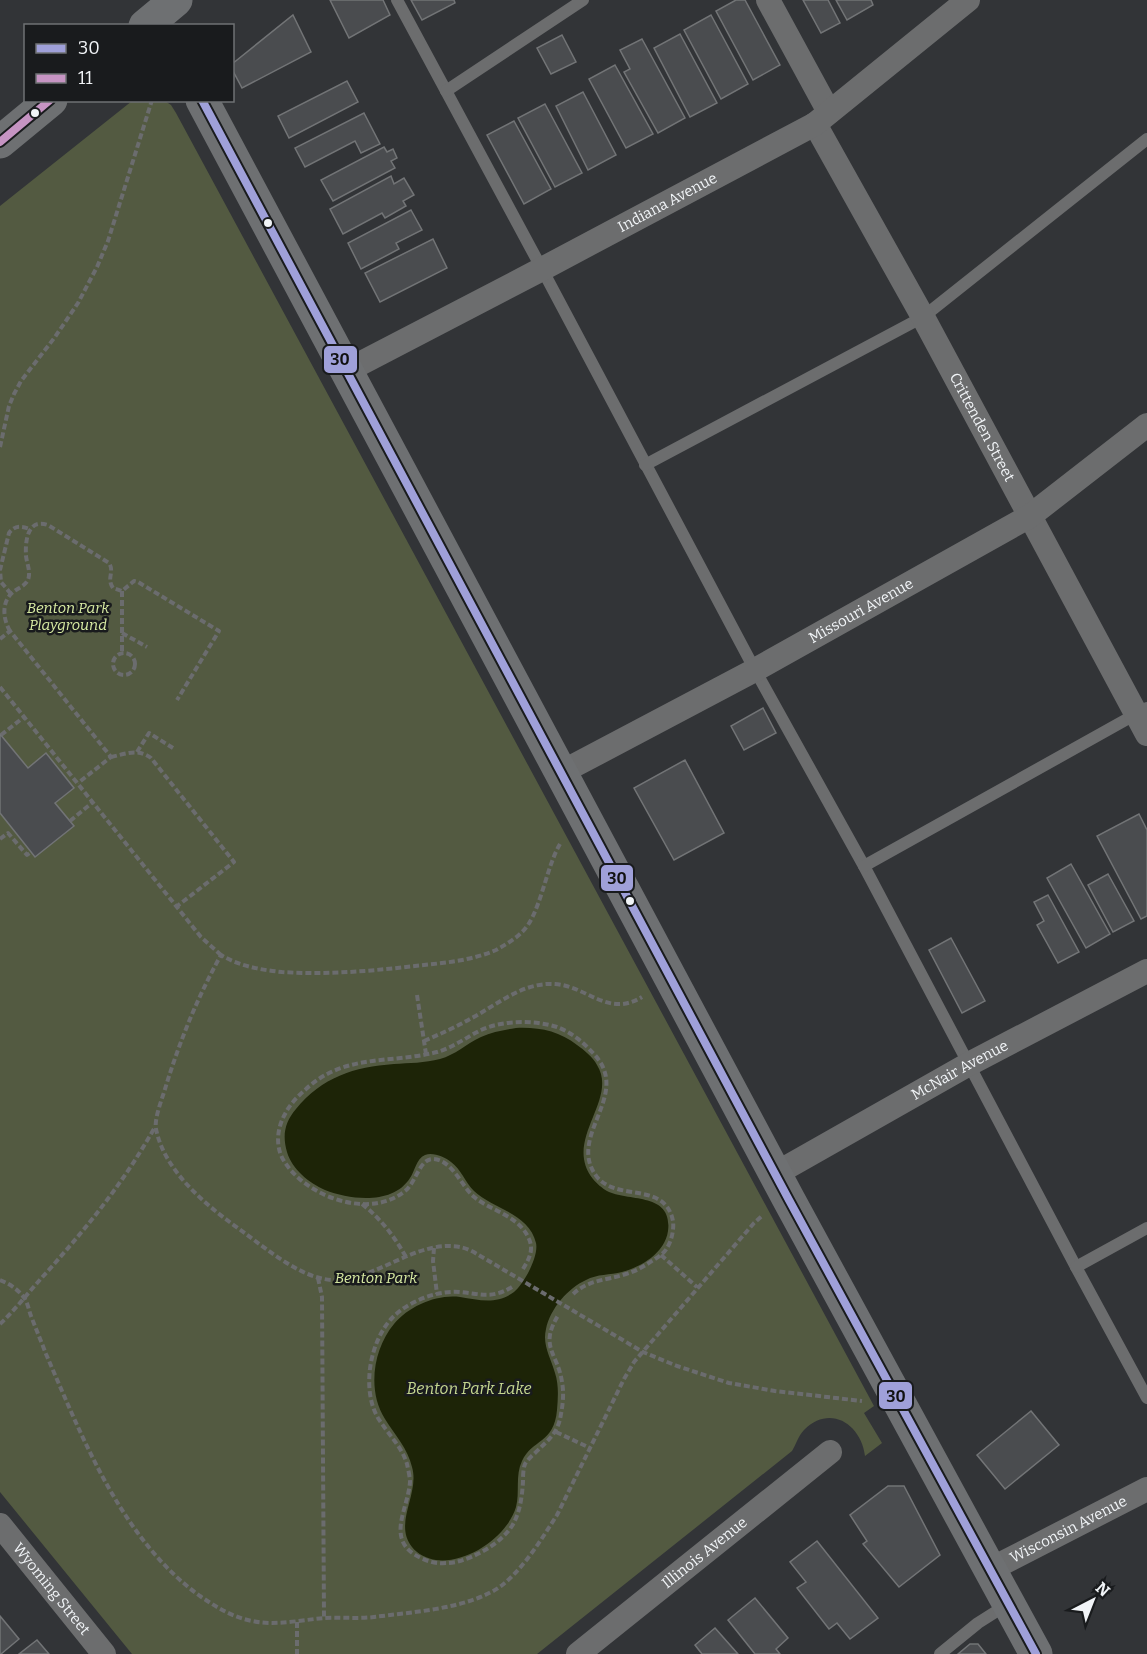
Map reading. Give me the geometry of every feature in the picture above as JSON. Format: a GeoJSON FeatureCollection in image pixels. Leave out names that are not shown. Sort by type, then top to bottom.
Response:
{"type":"FeatureCollection","features":[{"type":"Feature","properties":{"kind":"main road"},"geometry":{"type":"LineString","coordinates":[[0,142],[49,102]]}},
{"type":"Feature","properties":{"kind":"main road"},"geometry":{"type":"LineString","coordinates":[[203,102],[775,1174],[1036,1654]]}},
{"type":"Feature","properties":{"kind":"street","name":"Crittenden Street"},"geometry":{"type":"LineString","coordinates":[[768,0],[822,118],[923,317],[1030,516],[1144,719]]}},
{"type":"Feature","properties":{"kind":"street","name":"Indiana Avenue"},"geometry":{"type":"LineString","coordinates":[[346,371],[542,269],[822,118],[968,0]]}},
{"type":"Feature","properties":{"kind":"street","name":"Missouri Avenue"},"geometry":{"type":"LineString","coordinates":[[560,772],[754,670],[1030,516],[1147,425]]}},
{"type":"Feature","properties":{"kind":"street","name":"McNair Avenue"},"geometry":{"type":"LineString","coordinates":[[775,1174],[969,1064],[1147,971]]}},
{"type":"Feature","properties":{"kind":"street","name":"Illinois Avenue"},"geometry":{"type":"LineString","coordinates":[[578,1654],[830,1452]]}},
{"type":"Feature","properties":{"kind":"street","name":"Wisconsin Avenue"},"geometry":{"type":"LineString","coordinates":[[991,1569],[1147,1489]]}},
{"type":"Feature","properties":{"kind":"street","name":"Wyoming Street"},"geometry":{"type":"LineString","coordinates":[[0,1525],[104,1654]]}},
{"type":"Feature","properties":{"kind":"lane"},"geometry":{"type":"LineString","coordinates":[[397,0],[754,670],[864,866],[1147,1398]]}},
{"type":"Feature","properties":{"kind":"lane"},"geometry":{"type":"LineString","coordinates":[[446,92],[583,0]]}},
{"type":"Feature","properties":{"kind":"lane"},"geometry":{"type":"LineString","coordinates":[[645,465],[923,317],[1147,139]]}},
{"type":"Feature","properties":{"kind":"lane"},"geometry":{"type":"LineString","coordinates":[[864,866],[1144,719]]}},
{"type":"Feature","properties":{"kind":"lane"},"geometry":{"type":"LineString","coordinates":[[1076,1267],[1147,1228]]}},
{"type":"Feature","properties":{"kind":"lane"},"geometry":{"type":"LineString","coordinates":[[940,1654],[978,1623],[1009,1603]]}},
{"type":"Feature","properties":{"kind":"path"},"geometry":{"type":"LineString","coordinates":[[0,447],[9,406],[21,381],[78,303],[97,267],[108,241],[151,102]]}},
{"type":"Feature","properties":{"kind":"path"},"geometry":{"type":"LineString","coordinates":[[111,757],[10,631],[4,615],[5,603],[11,594],[28,580],[27,545],[30,529],[36,524],[48,525],[109,564],[110,585],[122,591]]}},
{"type":"Feature","properties":{"kind":"path"},"geometry":{"type":"LineString","coordinates":[[11,594],[1,582],[0,570],[9,533],[17,527],[30,529]]}},
{"type":"Feature","properties":{"kind":"path"},"geometry":{"type":"LineString","coordinates":[[122,591],[134,581],[138,582],[219,631],[177,700]]}},
{"type":"Feature","properties":{"kind":"path"},"geometry":{"type":"LineString","coordinates":[[122,591],[122,653]]}},
{"type":"Feature","properties":{"kind":"path"},"geometry":{"type":"LineString","coordinates":[[0,639],[10,631]]}},
{"type":"Feature","properties":{"kind":"path"},"geometry":{"type":"LineString","coordinates":[[122,633],[147,647]]}},
{"type":"Feature","properties":{"kind":"path"},"geometry":{"type":"LineString","coordinates":[[122,653],[129,653],[135,661],[133,671],[127,674],[119,674],[114,668],[114,660],[118,654],[122,653]]}},
{"type":"Feature","properties":{"kind":"path"},"geometry":{"type":"LineString","coordinates":[[0,687],[201,937],[221,955],[234,962],[281,972],[316,973],[386,969],[457,961],[494,950],[510,942],[524,931],[532,917],[553,856],[560,844]]}},
{"type":"Feature","properties":{"kind":"path"},"geometry":{"type":"LineString","coordinates":[[1,735],[24,717]]}},
{"type":"Feature","properties":{"kind":"path"},"geometry":{"type":"LineString","coordinates":[[137,752],[149,733],[174,748]]}},
{"type":"Feature","properties":{"kind":"path"},"geometry":{"type":"LineString","coordinates":[[78,783],[111,757],[137,752],[145,754],[151,758],[234,862],[176,907]]}},
{"type":"Feature","properties":{"kind":"path"},"geometry":{"type":"LineString","coordinates":[[70,821],[93,802]]}},
{"type":"Feature","properties":{"kind":"path"},"geometry":{"type":"LineString","coordinates":[[0,839],[8,833],[27,855],[31,852]]}},
{"type":"Feature","properties":{"kind":"path"},"geometry":{"type":"LineString","coordinates":[[0,1324],[100,1211],[130,1168],[155,1126],[174,1059],[198,999],[221,955]]}},
{"type":"Feature","properties":{"kind":"path"},"geometry":{"type":"LineString","coordinates":[[424,1041],[471,1019],[512,994],[527,988],[555,984],[572,988],[609,1004],[620,1005],[642,997]]}},
{"type":"Feature","properties":{"kind":"path"},"geometry":{"type":"LineString","coordinates":[[417,995],[426,1054]]}},
{"type":"Feature","properties":{"kind":"path"},"geometry":{"type":"LineString","coordinates":[[523,1269],[531,1251],[531,1242],[525,1231],[511,1218],[476,1198],[441,1161],[427,1160],[405,1191],[376,1203],[329,1198],[314,1191],[297,1178],[283,1160],[278,1144],[279,1128],[285,1114],[309,1086],[343,1066],[365,1061],[440,1052],[485,1028],[502,1024],[521,1022],[539,1024],[557,1027],[571,1034],[596,1055],[607,1077],[607,1087],[589,1141],[588,1154],[591,1168],[598,1179],[609,1187],[654,1196],[663,1202],[673,1220],[673,1231],[667,1248],[661,1255],[624,1275],[582,1286],[571,1296]]}},
{"type":"Feature","properties":{"kind":"path"},"geometry":{"type":"LineString","coordinates":[[155,1126],[161,1144],[175,1169],[192,1190],[225,1219],[284,1260],[318,1278],[334,1280],[354,1277],[434,1248],[462,1247],[643,1352],[676,1366],[729,1383],[862,1401]]}},
{"type":"Feature","properties":{"kind":"path"},"geometry":{"type":"LineString","coordinates":[[362,1203],[389,1230],[406,1257]]}},
{"type":"Feature","properties":{"kind":"path"},"geometry":{"type":"LineString","coordinates":[[0,1280],[24,1298],[62,1389],[113,1496],[132,1526],[185,1586],[232,1616],[254,1622],[276,1623],[324,1618],[369,1617],[455,1605],[487,1594],[501,1586],[514,1573],[545,1534],[561,1508],[624,1379],[643,1352],[753,1223],[769,1211]]}},
{"type":"Feature","properties":{"kind":"path"},"geometry":{"type":"LineString","coordinates":[[434,1248],[433,1262],[437,1294]]}},
{"type":"Feature","properties":{"kind":"path"},"geometry":{"type":"LineString","coordinates":[[661,1255],[697,1287]]}},
{"type":"Feature","properties":{"kind":"path"},"geometry":{"type":"LineString","coordinates":[[318,1278],[322,1297],[324,1618]]}},
{"type":"Feature","properties":{"kind":"path"},"geometry":{"type":"LineString","coordinates":[[512,1287],[494,1296],[459,1292],[424,1298],[405,1307],[392,1318],[376,1344],[369,1385],[377,1415],[400,1449],[407,1463],[410,1481],[400,1532],[408,1550],[427,1561],[438,1564],[464,1560],[494,1544],[512,1526],[523,1493],[525,1464],[556,1432],[561,1413],[562,1381],[550,1348],[550,1333],[559,1314]]}},
{"type":"Feature","properties":{"kind":"path"},"geometry":{"type":"LineString","coordinates":[[556,1432],[590,1448]]}},
{"type":"Feature","properties":{"kind":"path"},"geometry":{"type":"LineString","coordinates":[[297,1622],[297,1654]]}},
{"type":"Feature","properties":{"kind":"green space","name":"Benton Park"},"geometry":{"type":"Polygon","coordinates":[[[131,102],[166,102],[171,105],[874,1406],[864,1413],[882,1443],[865,1456],[857,1435],[843,1421],[834,1418],[814,1422],[802,1432],[792,1451],[537,1654],[132,1654],[0,1492],[0,206],[131,102]]]}},
{"type":"Feature","properties":{"kind":"water","name":"Benton Park Lake"},"geometry":{"type":"Polygon","coordinates":[[[516,1028],[541,1029],[556,1033],[570,1040],[593,1059],[602,1078],[601,1092],[586,1135],[585,1164],[594,1180],[607,1191],[657,1204],[664,1210],[668,1219],[668,1231],[662,1246],[644,1263],[622,1272],[586,1280],[573,1288],[551,1314],[545,1335],[557,1382],[558,1401],[555,1421],[552,1429],[526,1454],[522,1461],[517,1502],[511,1518],[495,1538],[473,1553],[460,1558],[436,1560],[417,1552],[407,1538],[406,1518],[414,1477],[410,1460],[379,1408],[376,1396],[375,1370],[381,1345],[400,1318],[415,1307],[433,1299],[460,1297],[494,1300],[508,1296],[522,1283],[530,1269],[536,1243],[532,1233],[518,1218],[474,1191],[448,1160],[432,1154],[422,1157],[403,1187],[393,1193],[359,1198],[325,1190],[307,1179],[289,1158],[285,1140],[286,1129],[292,1114],[306,1098],[328,1081],[352,1071],[379,1065],[440,1059],[485,1035],[516,1028]]]}},
{"type":"Feature","properties":{"kind":"building"},"geometry":{"type":"Polygon","coordinates":[[[330,0],[383,0],[390,15],[349,38],[330,0]]]}},
{"type":"Feature","properties":{"kind":"building"},"geometry":{"type":"Polygon","coordinates":[[[411,0],[454,0],[455,3],[422,20],[411,0]]]}},
{"type":"Feature","properties":{"kind":"building"},"geometry":{"type":"Polygon","coordinates":[[[736,0],[745,0],[780,65],[753,80],[716,11],[736,0]]]}},
{"type":"Feature","properties":{"kind":"building"},"geometry":{"type":"Polygon","coordinates":[[[803,0],[828,0],[840,23],[821,33],[803,0]]]}},
{"type":"Feature","properties":{"kind":"building"},"geometry":{"type":"Polygon","coordinates":[[[836,0],[871,0],[873,5],[847,20],[836,0]]]}},
{"type":"Feature","properties":{"kind":"building"},"geometry":{"type":"Polygon","coordinates":[[[293,15],[311,52],[242,88],[234,73],[234,62],[293,15]]]}},
{"type":"Feature","properties":{"kind":"building"},"geometry":{"type":"Polygon","coordinates":[[[711,15],[748,84],[721,99],[684,30],[711,15]]]}},
{"type":"Feature","properties":{"kind":"building"},"geometry":{"type":"Polygon","coordinates":[[[680,34],[717,103],[690,117],[654,48],[680,34]]]}},
{"type":"Feature","properties":{"kind":"building"},"geometry":{"type":"Polygon","coordinates":[[[562,35],[576,62],[551,74],[537,48],[562,35]]]}},
{"type":"Feature","properties":{"kind":"building"},"geometry":{"type":"Polygon","coordinates":[[[642,39],[685,118],[658,133],[624,72],[630,69],[620,50],[642,39]]]}},
{"type":"Feature","properties":{"kind":"building"},"geometry":{"type":"Polygon","coordinates":[[[615,65],[653,134],[626,148],[589,79],[615,65]]]}},
{"type":"Feature","properties":{"kind":"building"},"geometry":{"type":"Polygon","coordinates":[[[347,81],[358,102],[289,138],[278,116],[347,81]]]}},
{"type":"Feature","properties":{"kind":"building"},"geometry":{"type":"Polygon","coordinates":[[[583,92],[616,155],[588,170],[556,106],[583,92]]]}},
{"type":"Feature","properties":{"kind":"building"},"geometry":{"type":"Polygon","coordinates":[[[545,104],[582,173],[555,187],[518,118],[545,104]]]}},
{"type":"Feature","properties":{"kind":"building"},"geometry":{"type":"Polygon","coordinates":[[[364,113],[380,144],[361,153],[355,141],[305,167],[295,148],[364,113]]]}},
{"type":"Feature","properties":{"kind":"building"},"geometry":{"type":"Polygon","coordinates":[[[514,121],[551,189],[524,204],[487,135],[514,121]]]}},
{"type":"Feature","properties":{"kind":"building"},"geometry":{"type":"Polygon","coordinates":[[[384,147],[387,152],[393,149],[397,158],[391,161],[395,168],[333,201],[321,180],[384,147]]]}},
{"type":"Feature","properties":{"kind":"building"},"geometry":{"type":"Polygon","coordinates":[[[391,176],[394,184],[404,178],[414,195],[403,201],[406,206],[385,218],[382,213],[343,234],[330,209],[391,176]]]}},
{"type":"Feature","properties":{"kind":"building"},"geometry":{"type":"Polygon","coordinates":[[[411,210],[422,230],[396,243],[399,249],[361,269],[348,243],[411,210]]]}},
{"type":"Feature","properties":{"kind":"building"},"geometry":{"type":"Polygon","coordinates":[[[433,239],[447,268],[380,302],[365,273],[433,239]]]}},
{"type":"Feature","properties":{"kind":"building"},"geometry":{"type":"Polygon","coordinates":[[[763,708],[776,733],[744,750],[731,726],[763,708]]]}},
{"type":"Feature","properties":{"kind":"building"},"geometry":{"type":"Polygon","coordinates":[[[0,734],[28,768],[46,753],[74,788],[55,803],[74,826],[35,857],[0,813],[0,734]]]}},
{"type":"Feature","properties":{"kind":"building"},"geometry":{"type":"Polygon","coordinates":[[[685,760],[724,833],[674,860],[634,788],[685,760]]]}},
{"type":"Feature","properties":{"kind":"building"},"geometry":{"type":"Polygon","coordinates":[[[1139,814],[1147,830],[1147,916],[1141,919],[1097,836],[1139,814]]]}},
{"type":"Feature","properties":{"kind":"building"},"geometry":{"type":"Polygon","coordinates":[[[1071,864],[1110,934],[1086,948],[1047,878],[1071,864]]]}},
{"type":"Feature","properties":{"kind":"building"},"geometry":{"type":"Polygon","coordinates":[[[1108,874],[1134,921],[1113,932],[1088,885],[1108,874]]]}},
{"type":"Feature","properties":{"kind":"building"},"geometry":{"type":"Polygon","coordinates":[[[1048,895],[1079,952],[1058,963],[1037,925],[1044,921],[1034,902],[1048,895]]]}},
{"type":"Feature","properties":{"kind":"building"},"geometry":{"type":"Polygon","coordinates":[[[951,938],[985,1001],[962,1013],[929,950],[951,938]]]}},
{"type":"Feature","properties":{"kind":"building"},"geometry":{"type":"Polygon","coordinates":[[[1031,1411],[1059,1445],[1005,1489],[977,1455],[1031,1411]]]}},
{"type":"Feature","properties":{"kind":"building"},"geometry":{"type":"Polygon","coordinates":[[[888,1486],[904,1486],[940,1555],[899,1587],[863,1544],[867,1541],[850,1515],[888,1486]]]}},
{"type":"Feature","properties":{"kind":"building"},"geometry":{"type":"Polygon","coordinates":[[[817,1541],[878,1618],[850,1639],[837,1623],[829,1629],[797,1588],[806,1582],[790,1562],[817,1541]]]}},
{"type":"Feature","properties":{"kind":"building"},"geometry":{"type":"Polygon","coordinates":[[[755,1598],[788,1638],[776,1649],[780,1654],[755,1654],[728,1620],[755,1598]]]}},
{"type":"Feature","properties":{"kind":"building"},"geometry":{"type":"Polygon","coordinates":[[[0,1616],[19,1639],[1,1654],[0,1654],[0,1616]]]}},
{"type":"Feature","properties":{"kind":"building"},"geometry":{"type":"Polygon","coordinates":[[[715,1628],[738,1654],[702,1654],[695,1645],[715,1628]]]}},
{"type":"Feature","properties":{"kind":"building"},"geometry":{"type":"Polygon","coordinates":[[[37,1640],[49,1654],[19,1654],[37,1640]]]}},
{"type":"Feature","properties":{"kind":"building"},"geometry":{"type":"Polygon","coordinates":[[[970,1644],[978,1644],[986,1654],[958,1654],[970,1644]]]}},
{"type":"Feature","properties":{"kind":"transit line","name":"11"},"geometry":{"type":"LineString","coordinates":[[0,142],[48,102]]}},
{"type":"Feature","properties":{"kind":"transit line","name":"30"},"geometry":{"type":"LineString","coordinates":[[203,102],[789,1200],[1036,1654]]}},
{"type":"Feature","properties":{"kind":"park label","name":"Benton Park Playground"},"geometry":{"type":"Point","coordinates":[68,616]}}]}
